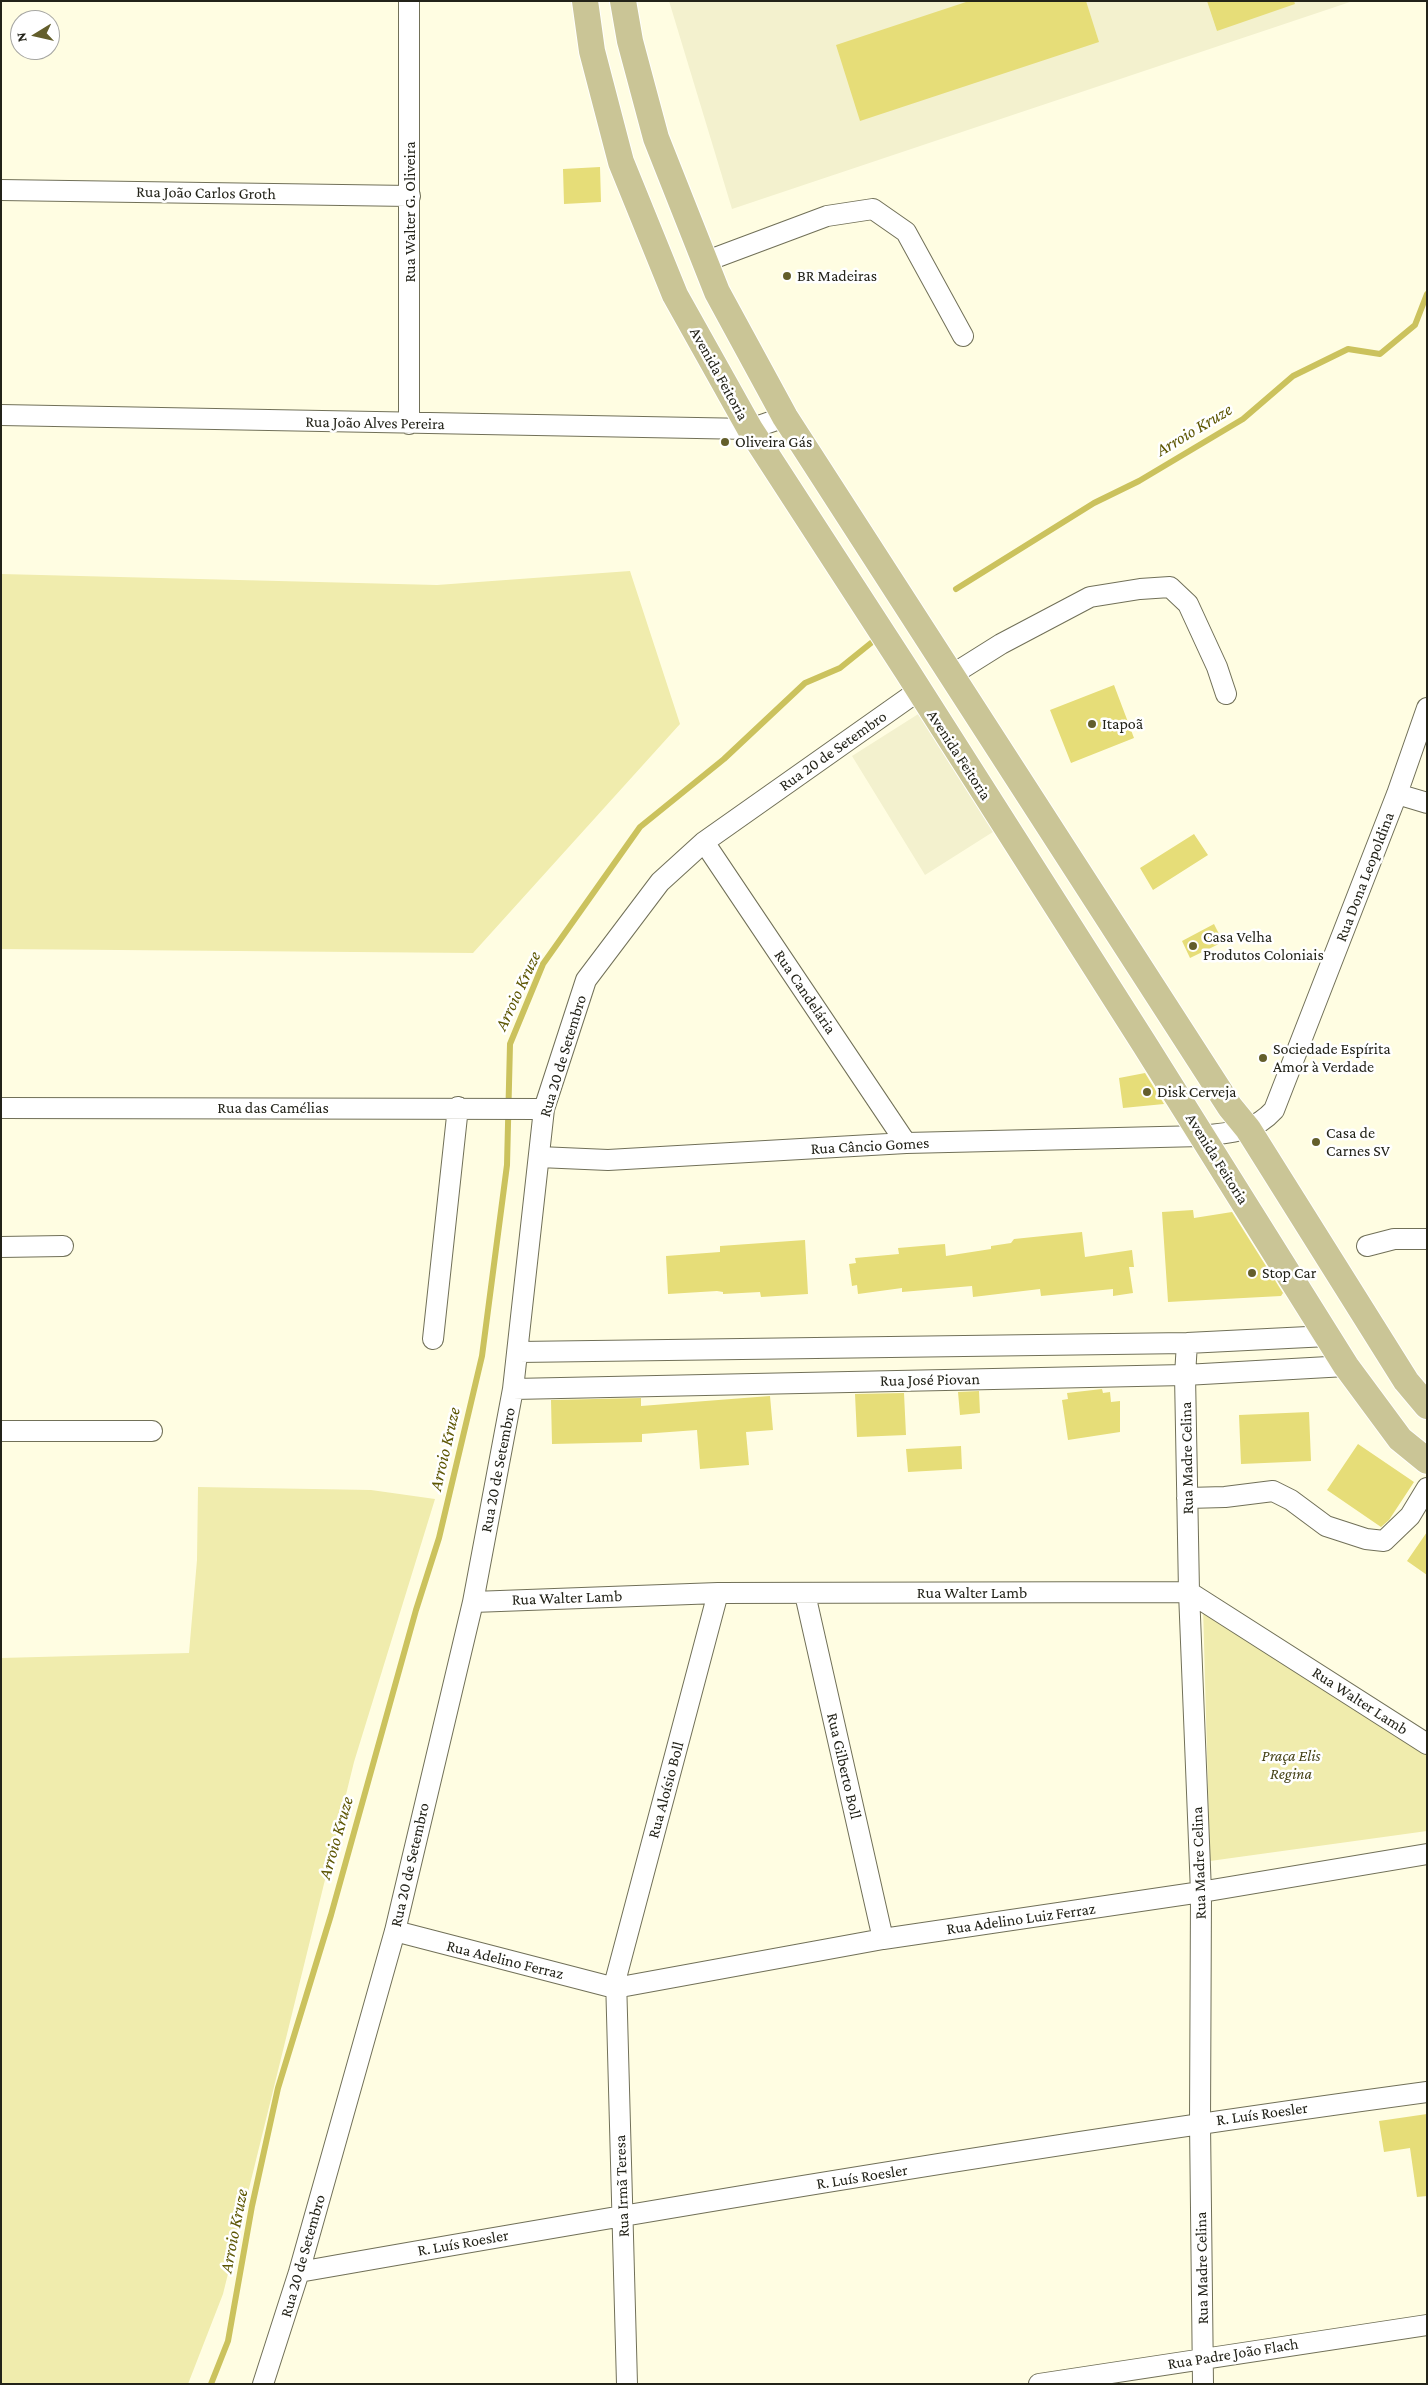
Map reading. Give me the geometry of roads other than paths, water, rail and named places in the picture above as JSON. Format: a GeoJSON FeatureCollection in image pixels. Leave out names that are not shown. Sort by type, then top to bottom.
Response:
{"type":"FeatureCollection","features":[{"type":"Feature","properties":{"kind":"main road","name":"Avenida Feitoria"},"geometry":{"type":"LineString","coordinates":[[585,1],[592,51],[621,162],[675,295],[750,429],[913,681],[1346,1366],[1400,1440],[1427,1462]]}},
{"type":"Feature","properties":{"kind":"main road"},"geometry":{"type":"LineString","coordinates":[[623,1],[630,41],[656,138],[704,262],[717,292],[785,417],[1230,1108],[1248,1129],[1406,1381],[1427,1406]]}},
{"type":"Feature","properties":{"kind":"main road"},"geometry":{"type":"LineString","coordinates":[[913,681],[943,665]]}},
{"type":"Feature","properties":{"kind":"street","name":"Rua Walter G. Oliveira"},"geometry":{"type":"LineString","coordinates":[[409,424],[410,1]]}},
{"type":"Feature","properties":{"kind":"street","name":"Rua João Carlos Groth"},"geometry":{"type":"LineString","coordinates":[[1,190],[410,196]]}},
{"type":"Feature","properties":{"kind":"street"},"geometry":{"type":"LineString","coordinates":[[704,262],[827,216],[873,209],[906,232],[963,336]]}},
{"type":"Feature","properties":{"kind":"street","name":"Rua João Alves Pereira"},"geometry":{"type":"LineString","coordinates":[[1,415],[750,429],[785,417]]}},
{"type":"Feature","properties":{"kind":"street"},"geometry":{"type":"LineString","coordinates":[[943,665],[1001,644],[1090,597],[1140,589],[1170,588],[1188,604],[1217,667],[1226,694]]}},
{"type":"Feature","properties":{"kind":"street","name":"Rua 20 de Setembro"},"geometry":{"type":"LineString","coordinates":[[263,2384],[299,2272],[395,1931],[473,1602],[519,1352],[544,1109],[586,980],[660,882],[704,842],[913,681]]}},
{"type":"Feature","properties":{"kind":"street","name":"Rua Dona Leopoldina"},"geometry":{"type":"LineString","coordinates":[[1202,1136],[1248,1129],[1264,1122],[1274,1110],[1397,794],[1427,708]]}},
{"type":"Feature","properties":{"kind":"street"},"geometry":{"type":"LineString","coordinates":[[1397,794],[1427,803]]}},
{"type":"Feature","properties":{"kind":"street","name":"Rua Candelária"},"geometry":{"type":"LineString","coordinates":[[704,842],[906,1143]]}},
{"type":"Feature","properties":{"kind":"street"},"geometry":{"type":"LineString","coordinates":[[433,1339],[458,1107]]}},
{"type":"Feature","properties":{"kind":"street","name":"Rua das Camélias"},"geometry":{"type":"LineString","coordinates":[[1,1108],[516,1107],[544,1109]]}},
{"type":"Feature","properties":{"kind":"street","name":"Rua Câncio Gomes"},"geometry":{"type":"LineString","coordinates":[[539,1157],[608,1160],[906,1143],[1202,1136]]}},
{"type":"Feature","properties":{"kind":"street"},"geometry":{"type":"LineString","coordinates":[[1367,1246],[1394,1239],[1427,1239]]}},
{"type":"Feature","properties":{"kind":"street"},"geometry":{"type":"LineString","coordinates":[[1,1247],[63,1246]]}},
{"type":"Feature","properties":{"kind":"street","name":"Rua José Piovan"},"geometry":{"type":"LineString","coordinates":[[519,1352],[1187,1343],[1328,1336]]}},
{"type":"Feature","properties":{"kind":"street","name":"Rua Madre Celina"},"geometry":{"type":"LineString","coordinates":[[1187,1343],[1185,1375],[1189,1592],[1201,1892],[1200,2123],[1203,2384]]}},
{"type":"Feature","properties":{"kind":"street","name":"Rua José Piovan"},"geometry":{"type":"LineString","coordinates":[[513,1390],[1185,1375],[1346,1366]]}},
{"type":"Feature","properties":{"kind":"street"},"geometry":{"type":"LineString","coordinates":[[1,1431],[152,1430]]}},
{"type":"Feature","properties":{"kind":"street"},"geometry":{"type":"LineString","coordinates":[[1188,1498],[1225,1497],[1273,1491],[1291,1500],[1326,1526],[1366,1539],[1384,1542],[1410,1516],[1427,1488]]}},
{"type":"Feature","properties":{"kind":"street","name":"Rua Walter Lamb"},"geometry":{"type":"LineString","coordinates":[[473,1602],[718,1593],[1189,1592],[1427,1744]]}},
{"type":"Feature","properties":{"kind":"street","name":"Rua Aloísio Boll"},"geometry":{"type":"LineString","coordinates":[[615,1988],[718,1593]]}},
{"type":"Feature","properties":{"kind":"street","name":"Rua Gilberto Boll"},"geometry":{"type":"LineString","coordinates":[[805,1594],[883,1939]]}},
{"type":"Feature","properties":{"kind":"street","name":"Rua Adelino Luiz Ferraz"},"geometry":{"type":"LineString","coordinates":[[615,1988],[883,1939],[1201,1892],[1427,1854]]}},
{"type":"Feature","properties":{"kind":"street","name":"Rua Adelino Ferraz"},"geometry":{"type":"LineString","coordinates":[[395,1931],[615,1988]]}},
{"type":"Feature","properties":{"kind":"street","name":"Rua Irmã Teresa"},"geometry":{"type":"LineString","coordinates":[[615,1988],[627,2384]]}},
{"type":"Feature","properties":{"kind":"street","name":"R. Luís Roesler"},"geometry":{"type":"LineString","coordinates":[[299,2272],[623,2215],[1200,2123],[1427,2092]]}},
{"type":"Feature","properties":{"kind":"street","name":"Rua Padre João Flach"},"geometry":{"type":"LineString","coordinates":[[1039,2384],[1427,2324]]}},
{"type":"Feature","properties":{"kind":"waterway","name":"Arroio Kruze"},"geometry":{"type":"LineString","coordinates":[[956,589],[1094,503],[1139,481],[1243,419],[1293,376],[1348,349],[1380,354],[1415,325],[1427,294]]}},
{"type":"Feature","properties":{"kind":"waterway","name":"Arroio Kruze"},"geometry":{"type":"LineString","coordinates":[[211,2384],[228,2341],[252,2206],[278,2088],[331,1915],[416,1610],[439,1538],[482,1356],[507,1165],[510,1044],[543,964],[640,827],[724,759],[805,683],[840,668],[871,643]]}},
{"type":"Feature","properties":{"kind":"place","name":"BR Madeiras"},"geometry":{"type":"Point","coordinates":[787,276]}},
{"type":"Feature","properties":{"kind":"place","name":"Oliveira Gás"},"geometry":{"type":"Point","coordinates":[725,442]}},
{"type":"Feature","properties":{"kind":"place","name":"Itapoã"},"geometry":{"type":"Point","coordinates":[1092,724]}},
{"type":"Feature","properties":{"kind":"place","name":"Casa Velha Produtos Coloniais"},"geometry":{"type":"Point","coordinates":[1193,946]}},
{"type":"Feature","properties":{"kind":"place","name":"Sociedade Espírita Amor à Verdade"},"geometry":{"type":"Point","coordinates":[1263,1058]}},
{"type":"Feature","properties":{"kind":"place","name":"Disk Cerveja"},"geometry":{"type":"Point","coordinates":[1147,1092]}},
{"type":"Feature","properties":{"kind":"place","name":"Casa de Carnes SV"},"geometry":{"type":"Point","coordinates":[1316,1142]}},
{"type":"Feature","properties":{"kind":"place","name":"Stop Car"},"geometry":{"type":"Point","coordinates":[1252,1273]}},
{"type":"Feature","properties":{"kind":"park label","name":"Praça Elis Regina"},"geometry":{"type":"Point","coordinates":[1291,1765]}}]}
